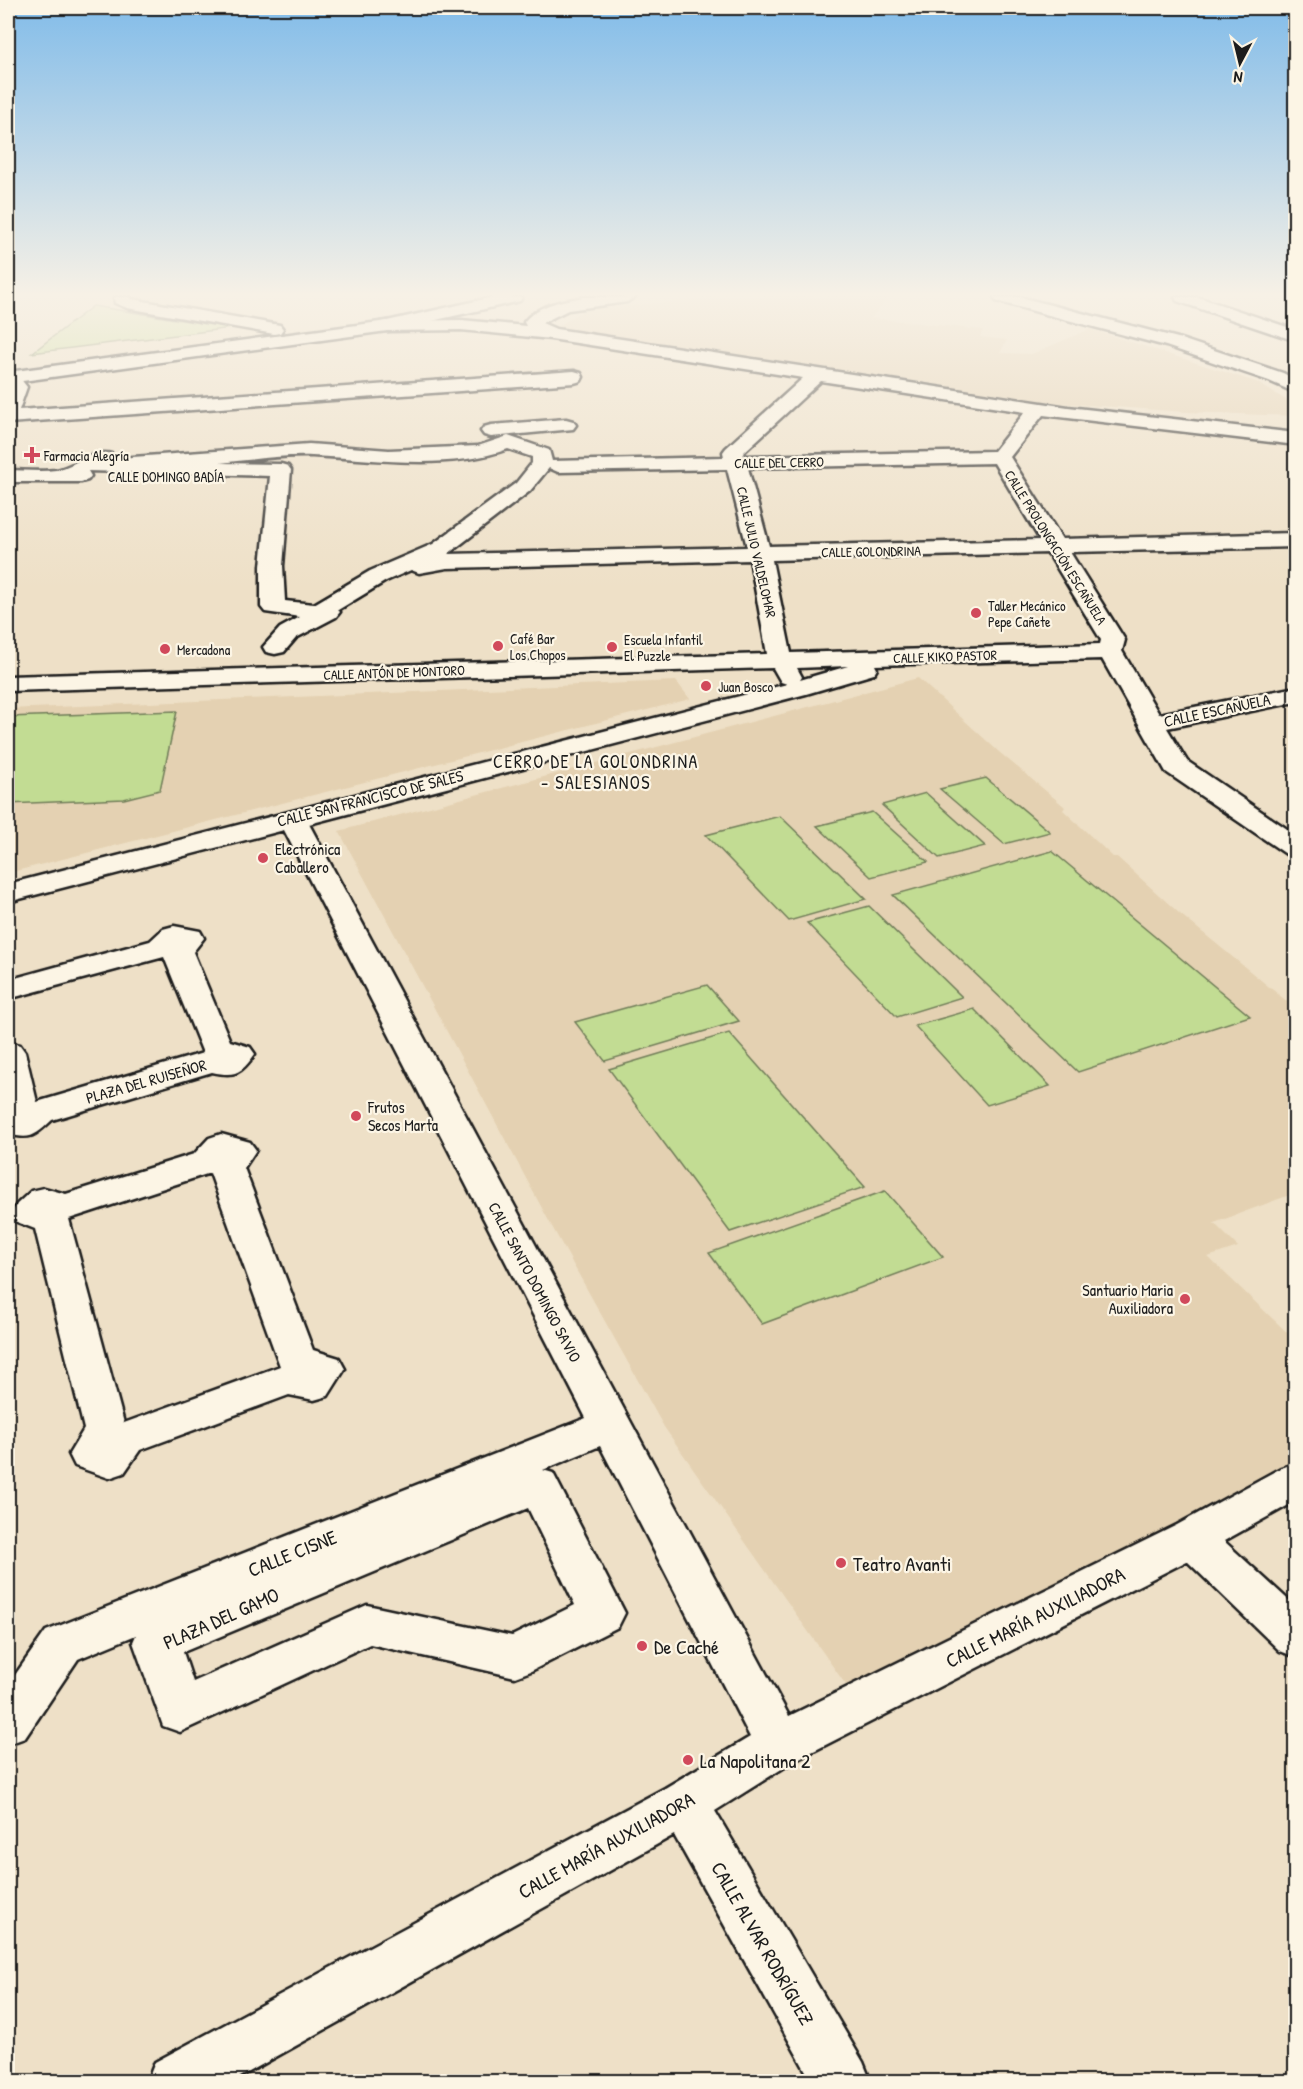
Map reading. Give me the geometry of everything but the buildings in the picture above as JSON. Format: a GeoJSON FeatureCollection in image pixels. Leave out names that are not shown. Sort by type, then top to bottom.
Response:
{"type":"FeatureCollection","features":[{"type":"Feature","properties":{"kind":"street"},"geometry":{"type":"LineString","coordinates":[[15,394],[8,416],[320,394]]}},
{"type":"Feature","properties":{"kind":"street"},"geometry":{"type":"LineString","coordinates":[[735,463],[733,452],[796,394]]}},
{"type":"Feature","properties":{"kind":"street"},"geometry":{"type":"LineString","coordinates":[[951,394],[1038,408],[1296,438]]}},
{"type":"Feature","properties":{"kind":"street","name":"CALLE PROLONGACIÓN ESCAÑUELA"},"geometry":{"type":"LineString","coordinates":[[1038,408],[1000,457],[1113,639],[1110,651],[1153,723]]}},
{"type":"Feature","properties":{"kind":"street"},"geometry":{"type":"LineString","coordinates":[[268,676],[275,647],[288,633],[410,567],[444,555],[558,466],[552,454],[483,432],[566,425]]}},
{"type":"Feature","properties":{"kind":"street","name":"CALLE DOMINGO BADÍA"},"geometry":{"type":"LineString","coordinates":[[61,476],[94,461],[454,434]]}},
{"type":"Feature","properties":{"kind":"street"},"geometry":{"type":"LineString","coordinates":[[508,442],[542,454],[542,464],[523,487],[444,555],[378,576],[318,612],[273,607],[273,566],[280,470],[91,466],[309,450],[389,456],[481,452],[508,442]]}},
{"type":"Feature","properties":{"kind":"street","name":"CALLE DEL CERRO"},"geometry":{"type":"LineString","coordinates":[[558,466],[1000,457]]}},
{"type":"Feature","properties":{"kind":"street","name":"CALLE JULIO VALDELOMAR"},"geometry":{"type":"LineString","coordinates":[[735,463],[760,553],[780,660],[797,689]]}},
{"type":"Feature","properties":{"kind":"street","name":"CALLE DOMINGO BADÍA"},"geometry":{"type":"LineString","coordinates":[[8,476],[271,475],[268,520],[261,523],[268,633],[275,647]]}},
{"type":"Feature","properties":{"kind":"street","name":"CALLE GOLONDRINA"},"geometry":{"type":"LineString","coordinates":[[444,555],[760,553],[1296,540]]}},
{"type":"Feature","properties":{"kind":"street","name":"CALLE KIKO PASTOR"},"geometry":{"type":"LineString","coordinates":[[780,660],[1110,651]]}},
{"type":"Feature","properties":{"kind":"street","name":"CALLE SAN FRANCISCO DE SALES"},"geometry":{"type":"LineString","coordinates":[[8,893],[797,689],[907,657]]}},
{"type":"Feature","properties":{"kind":"street","name":"CALLE ANTÓN DE MONTORO"},"geometry":{"type":"LineString","coordinates":[[8,684],[780,660]]}},
{"type":"Feature","properties":{"kind":"street","name":"CALLE ESCAÑUELA"},"geometry":{"type":"LineString","coordinates":[[1296,694],[1153,723],[1176,766],[1296,848]]}},
{"type":"Feature","properties":{"kind":"street","name":"CALLE SANTO DOMINGO SAVIO"},"geometry":{"type":"LineString","coordinates":[[292,819],[779,1745]]}},
{"type":"Feature","properties":{"kind":"street","name":"PLAZA DEL RUISEÑOR"},"geometry":{"type":"LineString","coordinates":[[8,990],[161,948],[174,935],[189,938],[177,951],[216,1048],[238,1054],[228,1065],[211,1060],[40,1112],[24,1127],[8,1123],[21,1107],[8,1052]]}},
{"type":"Feature","properties":{"kind":"street"},"geometry":{"type":"LineString","coordinates":[[221,1146],[238,1150],[226,1167],[297,1360],[325,1369],[314,1386],[288,1379],[125,1439],[109,1461],[90,1454],[105,1431],[52,1221],[30,1213],[44,1200],[66,1207],[207,1162],[221,1146]]}},
{"type":"Feature","properties":{"kind":"street","name":"CALLE CISNE"},"geometry":{"type":"LineString","coordinates":[[8,1723],[62,1645],[610,1425]]}},
{"type":"Feature","properties":{"kind":"street","name":"CALLE MARÍA AUXILIADORA"},"geometry":{"type":"LineString","coordinates":[[175,2082],[683,1804],[779,1745],[1192,1538],[1296,1480]]}},
{"type":"Feature","properties":{"kind":"street","name":"PLAZA DEL GAMO"},"geometry":{"type":"LineString","coordinates":[[538,1485],[602,1613],[515,1657],[367,1624],[180,1711],[156,1642],[538,1485]]}},
{"type":"Feature","properties":{"kind":"street"},"geometry":{"type":"LineString","coordinates":[[1192,1538],[1296,1638]]}},
{"type":"Feature","properties":{"kind":"street","name":"CALLE ALVAR RODRÍGUEZ"},"geometry":{"type":"LineString","coordinates":[[683,1804],[843,2082]]}},
{"type":"Feature","properties":{"kind":"shaded area"},"geometry":{"type":"Polygon","coordinates":[[[1001,394],[1277,394],[1295,406],[1295,416],[1186,412],[1057,403],[1001,394]]]}},
{"type":"Feature","properties":{"kind":"shaded area"},"geometry":{"type":"Polygon","coordinates":[[[918,678],[999,752],[1065,807],[1063,810],[1113,857],[1117,857],[1180,914],[1295,1008],[1295,1193],[1214,1223],[1238,1247],[1208,1257],[1295,1340],[1295,1466],[853,1695],[664,1427],[550,1223],[339,831],[918,678]]]}},
{"type":"Feature","properties":{"kind":"shaded area"},"geometry":{"type":"Polygon","coordinates":[[[676,681],[690,699],[8,873],[8,709],[676,681]]]}},
{"type":"Feature","properties":{"kind":"green space"},"geometry":{"type":"Polygon","coordinates":[[[177,711],[160,790],[124,799],[8,804],[8,717],[177,711]]]}},
{"type":"Feature","properties":{"kind":"green space"},"geometry":{"type":"Polygon","coordinates":[[[986,778],[1050,832],[1004,844],[940,789],[986,778]]]}},
{"type":"Feature","properties":{"kind":"green space"},"geometry":{"type":"Polygon","coordinates":[[[926,793],[985,846],[939,858],[882,805],[926,793]]]}},
{"type":"Feature","properties":{"kind":"green space"},"geometry":{"type":"Polygon","coordinates":[[[872,812],[928,862],[871,877],[817,826],[872,812]]]}},
{"type":"Feature","properties":{"kind":"green space"},"geometry":{"type":"Polygon","coordinates":[[[780,816],[866,899],[789,921],[706,835],[780,816]]]}},
{"type":"Feature","properties":{"kind":"green space"},"geometry":{"type":"Polygon","coordinates":[[[1052,851],[1250,1016],[1078,1072],[893,895],[1052,851]]]}},
{"type":"Feature","properties":{"kind":"green space"},"geometry":{"type":"Polygon","coordinates":[[[869,906],[962,997],[897,1017],[807,923],[869,906]]]}},
{"type":"Feature","properties":{"kind":"green space"},"geometry":{"type":"Polygon","coordinates":[[[707,985],[739,1021],[605,1061],[575,1022],[707,985]]]}},
{"type":"Feature","properties":{"kind":"green space"},"geometry":{"type":"Polygon","coordinates":[[[974,1009],[1050,1086],[987,1105],[915,1026],[974,1009]]]}},
{"type":"Feature","properties":{"kind":"green space"},"geometry":{"type":"Polygon","coordinates":[[[729,1033],[865,1187],[730,1232],[609,1069],[729,1033]]]}},
{"type":"Feature","properties":{"kind":"green space"},"geometry":{"type":"Polygon","coordinates":[[[885,1191],[943,1257],[762,1324],[709,1253],[885,1191]]]}},
{"type":"Feature","properties":{"kind":"place","name":"Farmacia Alegría"},"geometry":{"type":"Point","coordinates":[32,455]}},
{"type":"Feature","properties":{"kind":"place","name":"Taller Mecánico Pepe Cañete"},"geometry":{"type":"Point","coordinates":[976,613]}},
{"type":"Feature","properties":{"kind":"place","name":"Café Bar Los Chopos"},"geometry":{"type":"Point","coordinates":[498,646]}},
{"type":"Feature","properties":{"kind":"place","name":"Escuela Infantil El Puzzle"},"geometry":{"type":"Point","coordinates":[612,647]}},
{"type":"Feature","properties":{"kind":"place","name":"Mercadona"},"geometry":{"type":"Point","coordinates":[165,649]}},
{"type":"Feature","properties":{"kind":"place","name":"Juan Bosco"},"geometry":{"type":"Point","coordinates":[706,686]}},
{"type":"Feature","properties":{"kind":"place","name":"Electrónica Caballero"},"geometry":{"type":"Point","coordinates":[263,858]}},
{"type":"Feature","properties":{"kind":"place","name":"Frutos Secos Marta"},"geometry":{"type":"Point","coordinates":[356,1116]}},
{"type":"Feature","properties":{"kind":"place","name":"Santuario Maria Auxiliadora"},"geometry":{"type":"Point","coordinates":[1185,1299]}},
{"type":"Feature","properties":{"kind":"place","name":"Teatro Avanti"},"geometry":{"type":"Point","coordinates":[841,1563]}},
{"type":"Feature","properties":{"kind":"place","name":"De Caché"},"geometry":{"type":"Point","coordinates":[642,1646]}},
{"type":"Feature","properties":{"kind":"place","name":"La Napolitana 2"},"geometry":{"type":"Point","coordinates":[688,1760]}},
{"type":"Feature","properties":{"kind":"district","name":"CERRO DE LA GOLONDRINA - SALESIANOS"},"geometry":{"type":"Point","coordinates":[596,771]}}]}
